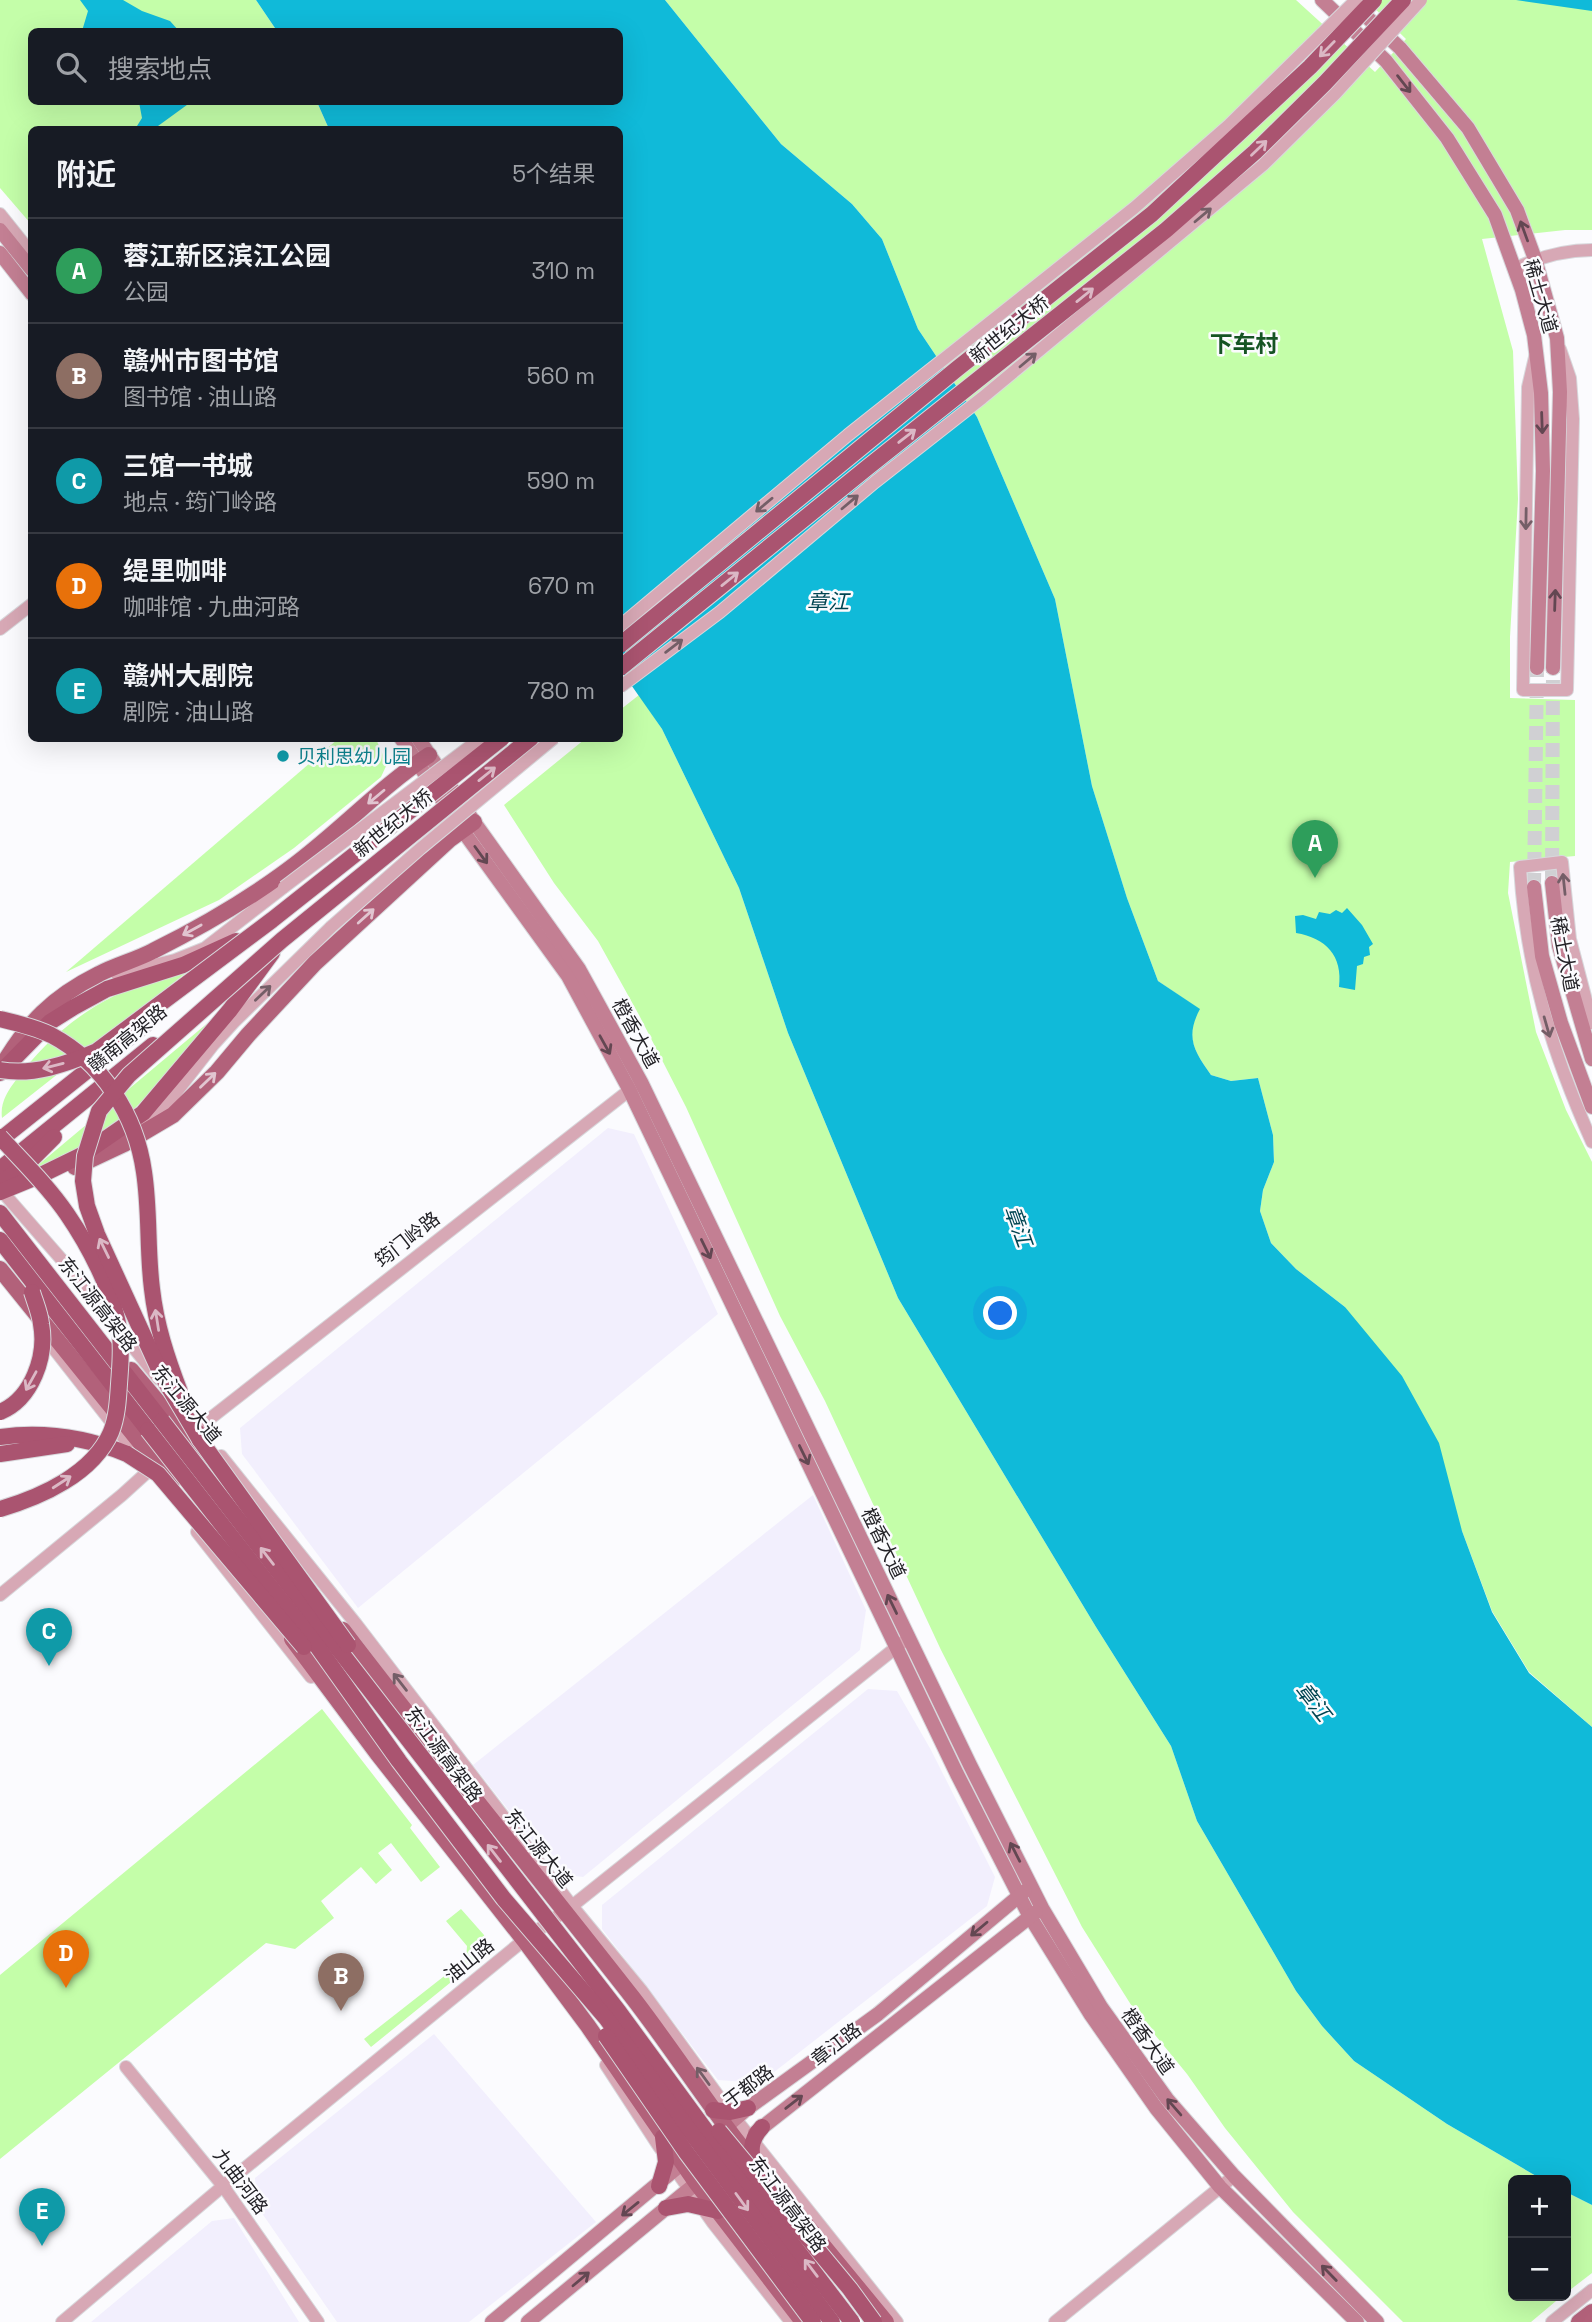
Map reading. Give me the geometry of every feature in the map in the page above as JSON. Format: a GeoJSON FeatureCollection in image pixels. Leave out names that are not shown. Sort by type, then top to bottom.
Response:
{"type":"FeatureCollection","features":[{"type":"Feature","properties":{"kind":"highway","name":"新世纪大桥"},"geometry":{"type":"LineString","coordinates":[[623,643],[958,368],[1152,214],[1310,68],[1374,0]]}},
{"type":"Feature","properties":{"kind":"highway","name":"新世纪大桥"},"geometry":{"type":"LineString","coordinates":[[623,666],[867,467],[1166,230],[1255,152],[1403,0]]}},
{"type":"Feature","properties":{"kind":"highway","name":"新世纪大桥"},"geometry":{"type":"LineString","coordinates":[[272,920],[497,742]]}},
{"type":"Feature","properties":{"kind":"highway","name":"新世纪大桥"},"geometry":{"type":"LineString","coordinates":[[282,940],[526,742]]}},
{"type":"Feature","properties":{"kind":"highway","name":"赣南高架路"},"geometry":{"type":"LineString","coordinates":[[0,1139],[272,920]]}},
{"type":"Feature","properties":{"kind":"highway"},"geometry":{"type":"LineString","coordinates":[[0,1071],[30,1072],[76,1060],[97,1051],[272,920]]}},
{"type":"Feature","properties":{"kind":"highway"},"geometry":{"type":"LineString","coordinates":[[0,1071],[50,1022],[74,1007],[107,989],[183,965],[230,945],[272,920]]}},
{"type":"Feature","properties":{"kind":"highway","name":"赣南高架路"},"geometry":{"type":"LineString","coordinates":[[0,1169],[282,940]]}},
{"type":"Feature","properties":{"kind":"highway"},"geometry":{"type":"LineString","coordinates":[[0,1192],[82,1155],[143,1113],[230,1010],[282,940]]}},
{"type":"Feature","properties":{"kind":"highway"},"geometry":{"type":"LineString","coordinates":[[282,940],[129,1074],[99,1111],[85,1156],[83,1181],[87,1206],[97,1234],[162,1376],[199,1434],[336,1627],[417,1753]]}},
{"type":"Feature","properties":{"kind":"highway"},"geometry":{"type":"LineString","coordinates":[[0,1019],[51,1035],[75,1052],[101,1073],[127,1116],[144,1169],[149,1212],[152,1289],[159,1332],[199,1434]]}},
{"type":"Feature","properties":{"kind":"highway"},"geometry":{"type":"LineString","coordinates":[[0,1128],[102,1059]]}},
{"type":"Feature","properties":{"kind":"highway"},"geometry":{"type":"LineString","coordinates":[[0,1192],[125,1067]]}},
{"type":"Feature","properties":{"kind":"highway"},"geometry":{"type":"LineString","coordinates":[[0,1139],[68,1214],[92,1257],[114,1309],[120,1337],[118,1405],[111,1432],[102,1446],[88,1464],[63,1482],[29,1501],[0,1509]]}},
{"type":"Feature","properties":{"kind":"highway","name":"东江源高架路"},"geometry":{"type":"LineString","coordinates":[[0,1213],[619,2012],[852,2322]]}},
{"type":"Feature","properties":{"kind":"highway"},"geometry":{"type":"LineString","coordinates":[[0,1242],[32,1292],[43,1343],[40,1364],[27,1390],[9,1408],[0,1412]]}},
{"type":"Feature","properties":{"kind":"highway","name":"东江源高架路"},"geometry":{"type":"LineString","coordinates":[[0,1242],[68,1324],[317,1646],[399,1761],[504,1899],[606,2018],[832,2322]]}},
{"type":"Feature","properties":{"kind":"highway"},"geometry":{"type":"LineString","coordinates":[[0,1437],[53,1434],[81,1438],[127,1454],[158,1474],[399,1761]]}},
{"type":"Feature","properties":{"kind":"highway"},"geometry":{"type":"LineString","coordinates":[[0,1454],[62,1443],[127,1454]]}},
{"type":"Feature","properties":{"kind":"highway"},"geometry":{"type":"LineString","coordinates":[[517,1883],[626,2004],[717,2129],[850,2289],[874,2322]]}},
{"type":"Feature","properties":{"kind":"highway"},"geometry":{"type":"LineString","coordinates":[[504,1899],[598,2024],[686,2152],[813,2322]]}},
{"type":"Feature","properties":{"kind":"highway"},"geometry":{"type":"LineString","coordinates":[[726,2115],[748,2108]]}},
{"type":"Feature","properties":{"kind":"highway"},"geometry":{"type":"LineString","coordinates":[[751,2138],[753,2158],[762,2163]]}},
{"type":"Feature","properties":{"kind":"highway"},"geometry":{"type":"LineString","coordinates":[[659,2186],[669,2155]]}},
{"type":"Feature","properties":{"kind":"highway"},"geometry":{"type":"LineString","coordinates":[[666,2208],[688,2204],[708,2210]]}},
{"type":"Feature","properties":{"kind":"main road","name":"稀土大道"},"geometry":{"type":"LineString","coordinates":[[1322,0],[1386,61],[1447,138],[1495,215],[1522,290],[1536,353],[1541,393],[1543,471],[1537,668]]}},
{"type":"Feature","properties":{"kind":"main road","name":"稀土大道"},"geometry":{"type":"LineString","coordinates":[[1349,0],[1400,48],[1468,128],[1517,210],[1535,259],[1557,341],[1560,392],[1553,668]]}},
{"type":"Feature","properties":{"kind":"main road"},"geometry":{"type":"LineString","coordinates":[[0,230],[28,265]]}},
{"type":"Feature","properties":{"kind":"main road"},"geometry":{"type":"LineString","coordinates":[[0,254],[28,288]]}},
{"type":"Feature","properties":{"kind":"main road","name":"橙香大道"},"geometry":{"type":"LineString","coordinates":[[405,742],[424,759],[568,976],[635,1086],[1032,1886],[1035,1912],[1098,2026],[1156,2108],[1220,2187],[1357,2322]]}},
{"type":"Feature","properties":{"kind":"main road","name":"橙香大道"},"geometry":{"type":"LineString","coordinates":[[419,742],[424,759]]}},
{"type":"Feature","properties":{"kind":"main road"},"geometry":{"type":"LineString","coordinates":[[0,1071],[21,1034],[42,1011],[69,991],[100,974],[150,953],[252,895],[283,874],[424,759]]}},
{"type":"Feature","properties":{"kind":"main road"},"geometry":{"type":"LineString","coordinates":[[43,1179],[99,1156],[173,1115],[217,1072],[315,963],[449,840],[468,826]]}},
{"type":"Feature","properties":{"kind":"main road","name":"稀土大道"},"geometry":{"type":"LineString","coordinates":[[1552,883],[1559,946],[1592,1059]]}},
{"type":"Feature","properties":{"kind":"main road","name":"稀土大道"},"geometry":{"type":"LineString","coordinates":[[1534,887],[1542,956],[1561,1023],[1592,1107]]}},
{"type":"Feature","properties":{"kind":"main road","name":"橙香大道"},"geometry":{"type":"LineString","coordinates":[[635,1086],[896,1647],[957,1774],[1020,1895],[1035,1912],[1167,2099],[1234,2176],[1377,2322]]}},
{"type":"Feature","properties":{"kind":"main road","name":"东江源大道"},"geometry":{"type":"LineString","coordinates":[[0,1192],[61,1283],[258,1522],[427,1741],[568,1909],[635,2000],[726,2115],[751,2138]]}},
{"type":"Feature","properties":{"kind":"main road"},"geometry":{"type":"LineString","coordinates":[[0,1269],[588,2026],[669,2155],[708,2210],[803,2322]]}},
{"type":"Feature","properties":{"kind":"main road","name":"于都路"},"geometry":{"type":"LineString","coordinates":[[748,2108],[878,2014],[1032,1886]]}},
{"type":"Feature","properties":{"kind":"main road","name":"章江路"},"geometry":{"type":"LineString","coordinates":[[528,2322],[751,2138],[1035,1912]]}},
{"type":"Feature","properties":{"kind":"main road","name":"于都路"},"geometry":{"type":"LineString","coordinates":[[669,2155],[726,2115]]}},
{"type":"Feature","properties":{"kind":"main road"},"geometry":{"type":"LineString","coordinates":[[762,2163],[886,2322]]}},
{"type":"Feature","properties":{"kind":"main road"},"geometry":{"type":"LineString","coordinates":[[492,2322],[659,2186]]}},
{"type":"Feature","properties":{"kind":"main road"},"geometry":{"type":"LineString","coordinates":[[1579,2322],[1592,2312]]}},
{"type":"Feature","properties":{"kind":"street"},"geometry":{"type":"LineString","coordinates":[[623,623],[848,435],[1134,208],[1229,125],[1356,0]]}},
{"type":"Feature","properties":{"kind":"street"},"geometry":{"type":"LineString","coordinates":[[623,685],[720,612],[1263,164],[1335,94],[1421,0]]}},
{"type":"Feature","properties":{"kind":"street"},"geometry":{"type":"LineString","coordinates":[[0,214],[28,249]]}},
{"type":"Feature","properties":{"kind":"street"},"geometry":{"type":"LineString","coordinates":[[1514,269],[1535,259],[1572,250],[1592,250]]}},
{"type":"Feature","properties":{"kind":"street"},"geometry":{"type":"LineString","coordinates":[[1536,353],[1528,387],[1523,690],[1567,690],[1573,419],[1570,378],[1557,341]]}},
{"type":"Feature","properties":{"kind":"street"},"geometry":{"type":"LineString","coordinates":[[0,629],[28,607]]}},
{"type":"Feature","properties":{"kind":"street"},"geometry":{"type":"LineString","coordinates":[[42,1011],[100,979],[134,968],[175,960],[205,948],[476,742]]}},
{"type":"Feature","properties":{"kind":"street"},"geometry":{"type":"LineString","coordinates":[[549,742],[421,848],[331,928],[234,1022],[167,1104],[107,1149],[43,1179],[0,1192],[69,1268],[199,1434],[355,1624],[568,1909]]}},
{"type":"Feature","properties":{"kind":"street"},"geometry":{"type":"LineString","coordinates":[[1592,1023],[1570,939],[1562,862],[1520,867],[1522,904],[1534,977],[1549,1035],[1592,1142]]}},
{"type":"Feature","properties":{"kind":"street","name":"筠门岭路"},"geometry":{"type":"LineString","coordinates":[[199,1434],[635,1086]]}},
{"type":"Feature","properties":{"kind":"street"},"geometry":{"type":"LineString","coordinates":[[0,1281],[153,1466],[0,1595]]}},
{"type":"Feature","properties":{"kind":"street","name":"油山路"},"geometry":{"type":"LineString","coordinates":[[62,2322],[521,1942],[568,1909],[908,1638]]}},
{"type":"Feature","properties":{"kind":"street","name":"九曲河路"},"geometry":{"type":"LineString","coordinates":[[126,2067],[223,2186],[318,2322]]}},
{"type":"Feature","properties":{"kind":"street"},"geometry":{"type":"LineString","coordinates":[[762,2163],[865,2279],[897,2322]]}},
{"type":"Feature","properties":{"kind":"street"},"geometry":{"type":"LineString","coordinates":[[1055,2322],[1234,2176]]}},
{"type":"Feature","properties":{"kind":"street"},"geometry":{"type":"LineString","coordinates":[[708,2210],[791,2322]]}},
{"type":"Feature","properties":{"kind":"street"},"geometry":{"type":"LineString","coordinates":[[1552,2322],[1592,2290]]}},
{"type":"Feature","properties":{"kind":"shaded area"},"geometry":{"type":"Polygon","coordinates":[[[608,1128],[634,1134],[718,1314],[358,1608],[242,1454],[240,1428],[608,1128]]]}},
{"type":"Feature","properties":{"kind":"shaded area"},"geometry":{"type":"Polygon","coordinates":[[[813,1495],[866,1610],[860,1650],[583,1877],[559,1874],[473,1765],[813,1495]]]}},
{"type":"Feature","properties":{"kind":"shaded area"},"geometry":{"type":"Polygon","coordinates":[[[868,1689],[897,1691],[931,1750],[995,1877],[987,1906],[760,2083],[718,2080],[602,1929],[602,1905],[868,1689]]]}},
{"type":"Feature","properties":{"kind":"shaded area"},"geometry":{"type":"Polygon","coordinates":[[[434,2034],[596,2222],[469,2322],[337,2322],[257,2206],[255,2178],[434,2034]]]}},
{"type":"Feature","properties":{"kind":"shaded area"},"geometry":{"type":"Polygon","coordinates":[[[234,2218],[299,2322],[91,2322],[212,2221],[234,2218]]]}},
{"type":"Feature","properties":{"kind":"green space"},"geometry":{"type":"Polygon","coordinates":[[[0,0],[256,0],[275,28],[28,28],[28,105],[318,105],[328,126],[28,126],[28,221],[0,188],[0,0]]]}},
{"type":"Feature","properties":{"kind":"green space"},"geometry":{"type":"Polygon","coordinates":[[[665,0],[1296,0],[1375,72],[1406,39],[1366,0],[1592,0],[1592,230],[1565,230],[1482,239],[1513,351],[1518,499],[1510,637],[1510,698],[1575,700],[1575,856],[1510,862],[1508,893],[1536,1032],[1566,1110],[1592,1162],[1592,1727],[1529,1672],[1492,1611],[1462,1531],[1345,1307],[1296,1269],[1271,1243],[1260,1211],[1263,1190],[1274,1162],[1273,1135],[1258,1078],[1231,1081],[1211,1075],[1193,1044],[1193,1028],[1199,1009],[1158,981],[1127,898],[1092,786],[1055,599],[977,417],[918,329],[882,239],[852,204],[781,144],[665,0]]]}},
{"type":"Feature","properties":{"kind":"green space"},"geometry":{"type":"Polygon","coordinates":[[[639,695],[662,729],[739,888],[788,1033],[898,1298],[1096,1627],[1171,1746],[1197,1821],[1296,1991],[1322,2026],[1354,2061],[1447,2124],[1534,2175],[1508,2175],[1508,2301],[1556,2301],[1531,2322],[1403,2322],[1293,2212],[1133,2008],[1082,1927],[941,1650],[825,1401],[780,1316],[686,1107],[639,1015],[598,941],[554,883],[504,805],[581,742],[623,742],[623,708],[639,695]]]}},
{"type":"Feature","properties":{"kind":"green space"},"geometry":{"type":"Polygon","coordinates":[[[334,742],[377,742],[387,764],[381,777],[294,848],[219,900],[66,972],[334,742]]]}},
{"type":"Feature","properties":{"kind":"green space"},"geometry":{"type":"Polygon","coordinates":[[[196,965],[2,1118],[5,1098],[16,1080],[48,1043],[72,1022],[124,991],[196,965]]]}},
{"type":"Feature","properties":{"kind":"green space"},"geometry":{"type":"Polygon","coordinates":[[[210,1021],[158,1086],[115,1127],[42,1170],[37,1166],[210,1021]]]}},
{"type":"Feature","properties":{"kind":"green space"},"geometry":{"type":"Polygon","coordinates":[[[322,1709],[412,1825],[410,1828],[440,1867],[421,1882],[391,1843],[378,1853],[392,1870],[376,1884],[361,1867],[321,1901],[334,1918],[295,1949],[266,1943],[0,2159],[0,1975],[322,1709]]]}},
{"type":"Feature","properties":{"kind":"green space"},"geometry":{"type":"Polygon","coordinates":[[[461,1909],[484,1935],[486,1947],[477,1961],[371,2047],[364,2039],[466,1959],[467,1946],[446,1921],[461,1909]]]}},
{"type":"Feature","properties":{"kind":"green space"},"geometry":{"type":"Polygon","coordinates":[[[1571,2194],[1592,2205],[1592,2273],[1571,2289],[1571,2194]]]}},
{"type":"Feature","properties":{"kind":"water"},"geometry":{"type":"Polygon","coordinates":[[[80,0],[123,0],[142,11],[170,21],[176,28],[83,28],[88,11],[80,0]]]}},
{"type":"Feature","properties":{"kind":"water","name":"章江"},"geometry":{"type":"Polygon","coordinates":[[[256,0],[665,0],[781,144],[852,204],[882,239],[918,329],[977,417],[1055,599],[1092,786],[1127,898],[1158,981],[1200,1009],[1192,1036],[1196,1051],[1211,1075],[1231,1081],[1258,1078],[1273,1135],[1274,1162],[1263,1190],[1260,1211],[1271,1243],[1296,1269],[1345,1307],[1402,1376],[1439,1443],[1462,1531],[1492,1612],[1529,1673],[1592,1727],[1592,2205],[1571,2194],[1571,2175],[1534,2175],[1447,2124],[1354,2061],[1322,2026],[1296,1991],[1197,1821],[1171,1746],[1096,1627],[898,1298],[788,1033],[739,888],[662,729],[623,673],[623,126],[328,126],[318,105],[623,105],[623,28],[275,28],[256,0]]]}},
{"type":"Feature","properties":{"kind":"water"},"geometry":{"type":"Polygon","coordinates":[[[1516,0],[1592,0],[1592,11],[1516,0]]]}},
{"type":"Feature","properties":{"kind":"water"},"geometry":{"type":"Polygon","coordinates":[[[140,105],[187,105],[158,126],[137,126],[142,118],[140,105]]]}},
{"type":"Feature","properties":{"kind":"water"},"geometry":{"type":"Polygon","coordinates":[[[1347,908],[1362,925],[1373,944],[1369,947],[1370,955],[1364,957],[1363,964],[1357,966],[1355,990],[1339,987],[1338,966],[1324,944],[1307,935],[1296,933],[1295,916],[1303,915],[1316,919],[1319,912],[1330,914],[1336,910],[1342,913],[1347,908]]]}},
{"type":"Feature","properties":{"kind":"tunnel"},"geometry":{"type":"LineString","coordinates":[[1534,887],[1537,668]]}},
{"type":"Feature","properties":{"kind":"tunnel"},"geometry":{"type":"LineString","coordinates":[[1552,883],[1553,668]]}},
{"type":"Feature","properties":{"kind":"place","name":"贝利思幼儿园"},"geometry":{"type":"Point","coordinates":[283,756]}},
{"type":"Feature","properties":{"kind":"place","name":"蓉江新区滨江公园"},"geometry":{"type":"Point","coordinates":[1315,878]}},
{"type":"Feature","properties":{"kind":"place","name":"三馆一书城"},"geometry":{"type":"Point","coordinates":[49,1666]}},
{"type":"Feature","properties":{"kind":"place","name":"缇里咖啡"},"geometry":{"type":"Point","coordinates":[66,1988]}},
{"type":"Feature","properties":{"kind":"place","name":"赣州市图书馆"},"geometry":{"type":"Point","coordinates":[341,2011]}},
{"type":"Feature","properties":{"kind":"place","name":"赣州大剧院"},"geometry":{"type":"Point","coordinates":[42,2246]}},
{"type":"Feature","properties":{"kind":"district","name":"下车村"},"geometry":{"type":"Point","coordinates":[1244,344]}}]}
